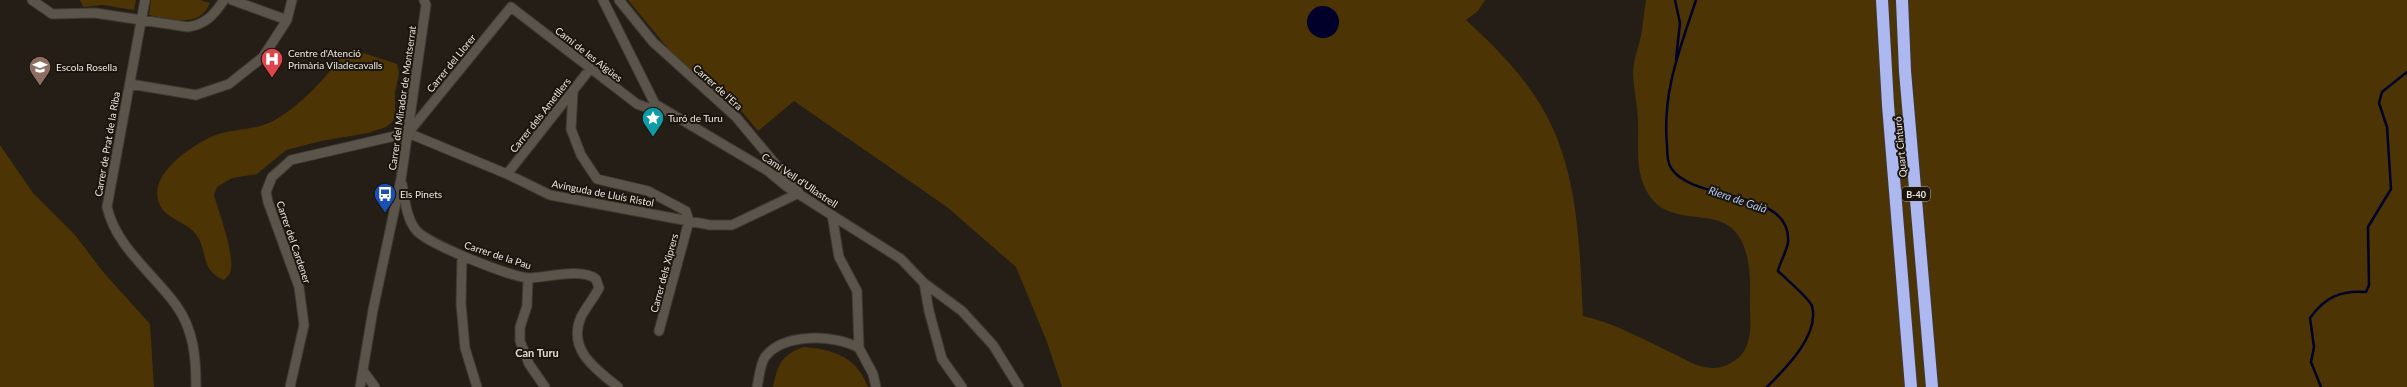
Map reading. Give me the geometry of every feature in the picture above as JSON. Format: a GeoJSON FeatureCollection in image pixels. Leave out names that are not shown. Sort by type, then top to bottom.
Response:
{"type":"FeatureCollection","features":[{"type":"Feature","properties":{"kind":"highway","name":"Quart Cinturó"},"geometry":{"type":"LineString","coordinates":[[1882,0],[1888,105],[1911,387]]}},
{"type":"Feature","properties":{"kind":"highway","name":"Quart Cinturó"},"geometry":{"type":"LineString","coordinates":[[1902,0],[1905,71],[1932,387]]}},
{"type":"Feature","properties":{"kind":"street"},"geometry":{"type":"LineString","coordinates":[[32,0],[52,14],[95,13],[188,27],[197,26],[214,15],[224,0]]}},
{"type":"Feature","properties":{"kind":"street","name":"Carrer de Prat de la Riba"},"geometry":{"type":"LineString","coordinates":[[145,0],[107,207],[117,235],[180,313],[190,333],[196,358],[196,387]]}},
{"type":"Feature","properties":{"kind":"street"},"geometry":{"type":"LineString","coordinates":[[232,0],[287,20]]}},
{"type":"Feature","properties":{"kind":"street"},"geometry":{"type":"LineString","coordinates":[[130,84],[196,95],[229,84],[263,57],[287,20],[292,0]]}},
{"type":"Feature","properties":{"kind":"street","name":"Carrer del Mirador de Montserrat"},"geometry":{"type":"LineString","coordinates":[[360,387],[364,372],[373,310],[401,179],[426,5],[424,0]]}},
{"type":"Feature","properties":{"kind":"street"},"geometry":{"type":"LineString","coordinates":[[603,0],[655,104]]}},
{"type":"Feature","properties":{"kind":"street","name":"Carrer de l'Era"},"geometry":{"type":"LineString","coordinates":[[620,0],[653,42],[736,117],[799,193]]}},
{"type":"Feature","properties":{"kind":"street","name":"Carrer del Llorer"},"geometry":{"type":"LineString","coordinates":[[408,133],[511,7]]}},
{"type":"Feature","properties":{"kind":"street","name":"Camí de les Aigües"},"geometry":{"type":"LineString","coordinates":[[511,7],[590,69],[644,108],[651,109],[655,104]]}},
{"type":"Feature","properties":{"kind":"street","name":"Carrer dels Ametllers"},"geometry":{"type":"LineString","coordinates":[[508,174],[590,69]]}},
{"type":"Feature","properties":{"kind":"street"},"geometry":{"type":"LineString","coordinates":[[572,92],[571,129],[581,154],[597,179],[648,191],[686,211],[690,221]]}},
{"type":"Feature","properties":{"kind":"street","name":"Camí Vell d'Ullastrell"},"geometry":{"type":"LineString","coordinates":[[655,104],[768,171],[786,186],[901,259],[924,283],[962,311],[993,345],[1019,387]]}},
{"type":"Feature","properties":{"kind":"street","name":"Avinguda de Lluís Ristol"},"geometry":{"type":"LineString","coordinates":[[408,133],[508,174],[550,195],[626,207],[710,225],[732,225],[799,193]]}},
{"type":"Feature","properties":{"kind":"street","name":"Carrer del Cardener"},"geometry":{"type":"LineString","coordinates":[[290,387],[304,325],[299,287],[268,202],[266,192],[272,177],[291,160],[408,133]]}},
{"type":"Feature","properties":{"kind":"street","name":"Carrer de la Pau"},"geometry":{"type":"LineString","coordinates":[[401,179],[410,219],[417,232],[433,242],[462,256],[528,278],[584,274],[596,279],[599,288],[582,316],[577,331],[577,340],[585,358],[618,387]]}},
{"type":"Feature","properties":{"kind":"street"},"geometry":{"type":"LineString","coordinates":[[832,215],[839,257],[857,291],[858,348],[873,374],[876,387]]}},
{"type":"Feature","properties":{"kind":"street","name":"Carrer dels Xiprers"},"geometry":{"type":"LineString","coordinates":[[660,331],[690,221]]}},
{"type":"Feature","properties":{"kind":"street"},"geometry":{"type":"LineString","coordinates":[[462,256],[461,304],[465,348],[477,387]]}},
{"type":"Feature","properties":{"kind":"street"},"geometry":{"type":"LineString","coordinates":[[528,278],[527,306],[520,327],[520,341],[529,364],[545,387]]}},
{"type":"Feature","properties":{"kind":"street"},"geometry":{"type":"LineString","coordinates":[[924,283],[929,311],[942,359],[962,387]]}},
{"type":"Feature","properties":{"kind":"street"},"geometry":{"type":"LineString","coordinates":[[757,387],[764,358],[782,343],[831,338],[846,342],[858,348]]}},
{"type":"Feature","properties":{"kind":"street"},"geometry":{"type":"LineString","coordinates":[[364,372],[375,387]]}},
{"type":"Feature","properties":{"kind":"shaded area"},"geometry":{"type":"Polygon","coordinates":[[[80,0],[136,0],[134,10],[103,5],[83,7],[80,0]]]}},
{"type":"Feature","properties":{"kind":"shaded area"},"geometry":{"type":"Polygon","coordinates":[[[151,0],[200,0],[210,3],[205,11],[199,16],[192,19],[175,20],[149,15],[151,0]]]}},
{"type":"Feature","properties":{"kind":"shaded area"},"geometry":{"type":"Polygon","coordinates":[[[628,0],[1485,0],[1478,11],[1466,20],[1516,71],[1537,100],[1554,131],[1569,175],[1577,222],[1583,316],[1617,327],[1695,364],[1716,368],[1725,366],[1734,361],[1741,355],[1747,345],[1750,332],[1748,260],[1739,237],[1726,224],[1710,219],[1674,213],[1658,205],[1645,188],[1640,172],[1638,156],[1638,117],[1633,71],[1641,36],[1646,0],[2407,0],[2407,387],[1062,387],[1047,342],[1016,267],[947,207],[794,101],[758,131],[733,101],[681,64],[628,0]],[[1324,6],[1316,7],[1310,13],[1322,38],[1333,35],[1336,32],[1338,25],[1335,11],[1324,6]]]}},
{"type":"Feature","properties":{"kind":"shaded area"},"geometry":{"type":"Polygon","coordinates":[[[346,51],[357,51],[397,64],[399,73],[395,92],[395,112],[393,121],[386,127],[368,133],[321,141],[286,150],[257,174],[232,178],[217,187],[214,195],[229,246],[231,266],[230,273],[224,280],[216,276],[207,265],[202,246],[194,232],[165,212],[159,203],[157,192],[165,172],[183,154],[213,136],[220,133],[268,124],[286,113],[314,89],[346,51]]]}},
{"type":"Feature","properties":{"kind":"shaded area"},"geometry":{"type":"Polygon","coordinates":[[[0,145],[33,193],[75,235],[104,273],[150,324],[154,387],[0,387],[0,145]]]}},
{"type":"Feature","properties":{"kind":"shaded area"},"geometry":{"type":"Polygon","coordinates":[[[803,347],[824,350],[843,356],[857,368],[868,387],[773,387],[779,367],[785,358],[803,347]]]}},
{"type":"Feature","properties":{"kind":"water"},"geometry":{"type":"Polygon","coordinates":[[[1320,6],[1326,6],[1336,13],[1339,22],[1338,28],[1332,35],[1326,38],[1320,38],[1310,31],[1307,25],[1307,19],[1314,9],[1320,6]]]}},
{"type":"Feature","properties":{"kind":"waterway"},"geometry":{"type":"LineString","coordinates":[[1675,0],[1680,23],[1676,59]]}},
{"type":"Feature","properties":{"kind":"waterway","name":"Riera de Gaià"},"geometry":{"type":"LineString","coordinates":[[1696,0],[1678,53],[1667,107],[1667,153],[1670,166],[1683,179],[1699,187],[1759,204],[1774,213],[1785,225],[1788,242],[1778,271],[1802,293],[1812,306],[1813,317],[1811,328],[1806,340],[1783,371],[1767,387]]}},
{"type":"Feature","properties":{"kind":"waterway"},"geometry":{"type":"LineString","coordinates":[[2321,387],[2311,362],[2314,347],[2310,318],[2322,305],[2334,296],[2349,292],[2366,292],[2369,285],[2368,227],[2391,189],[2387,127],[2379,103],[2382,92],[2407,72]]}},
{"type":"Feature","properties":{"kind":"place","name":"Centre d'Atenció Primària Viladecavalls"},"geometry":{"type":"Point","coordinates":[272,78]}},
{"type":"Feature","properties":{"kind":"place","name":"Escola Rosella"},"geometry":{"type":"Point","coordinates":[40,86]}},
{"type":"Feature","properties":{"kind":"place","name":"Turó de Turu"},"geometry":{"type":"Point","coordinates":[653,138]}},
{"type":"Feature","properties":{"kind":"place","name":"Els Pinets"},"geometry":{"type":"Point","coordinates":[385,214]}},
{"type":"Feature","properties":{"kind":"district","name":"Can Turu"},"geometry":{"type":"Point","coordinates":[537,352]}}]}
